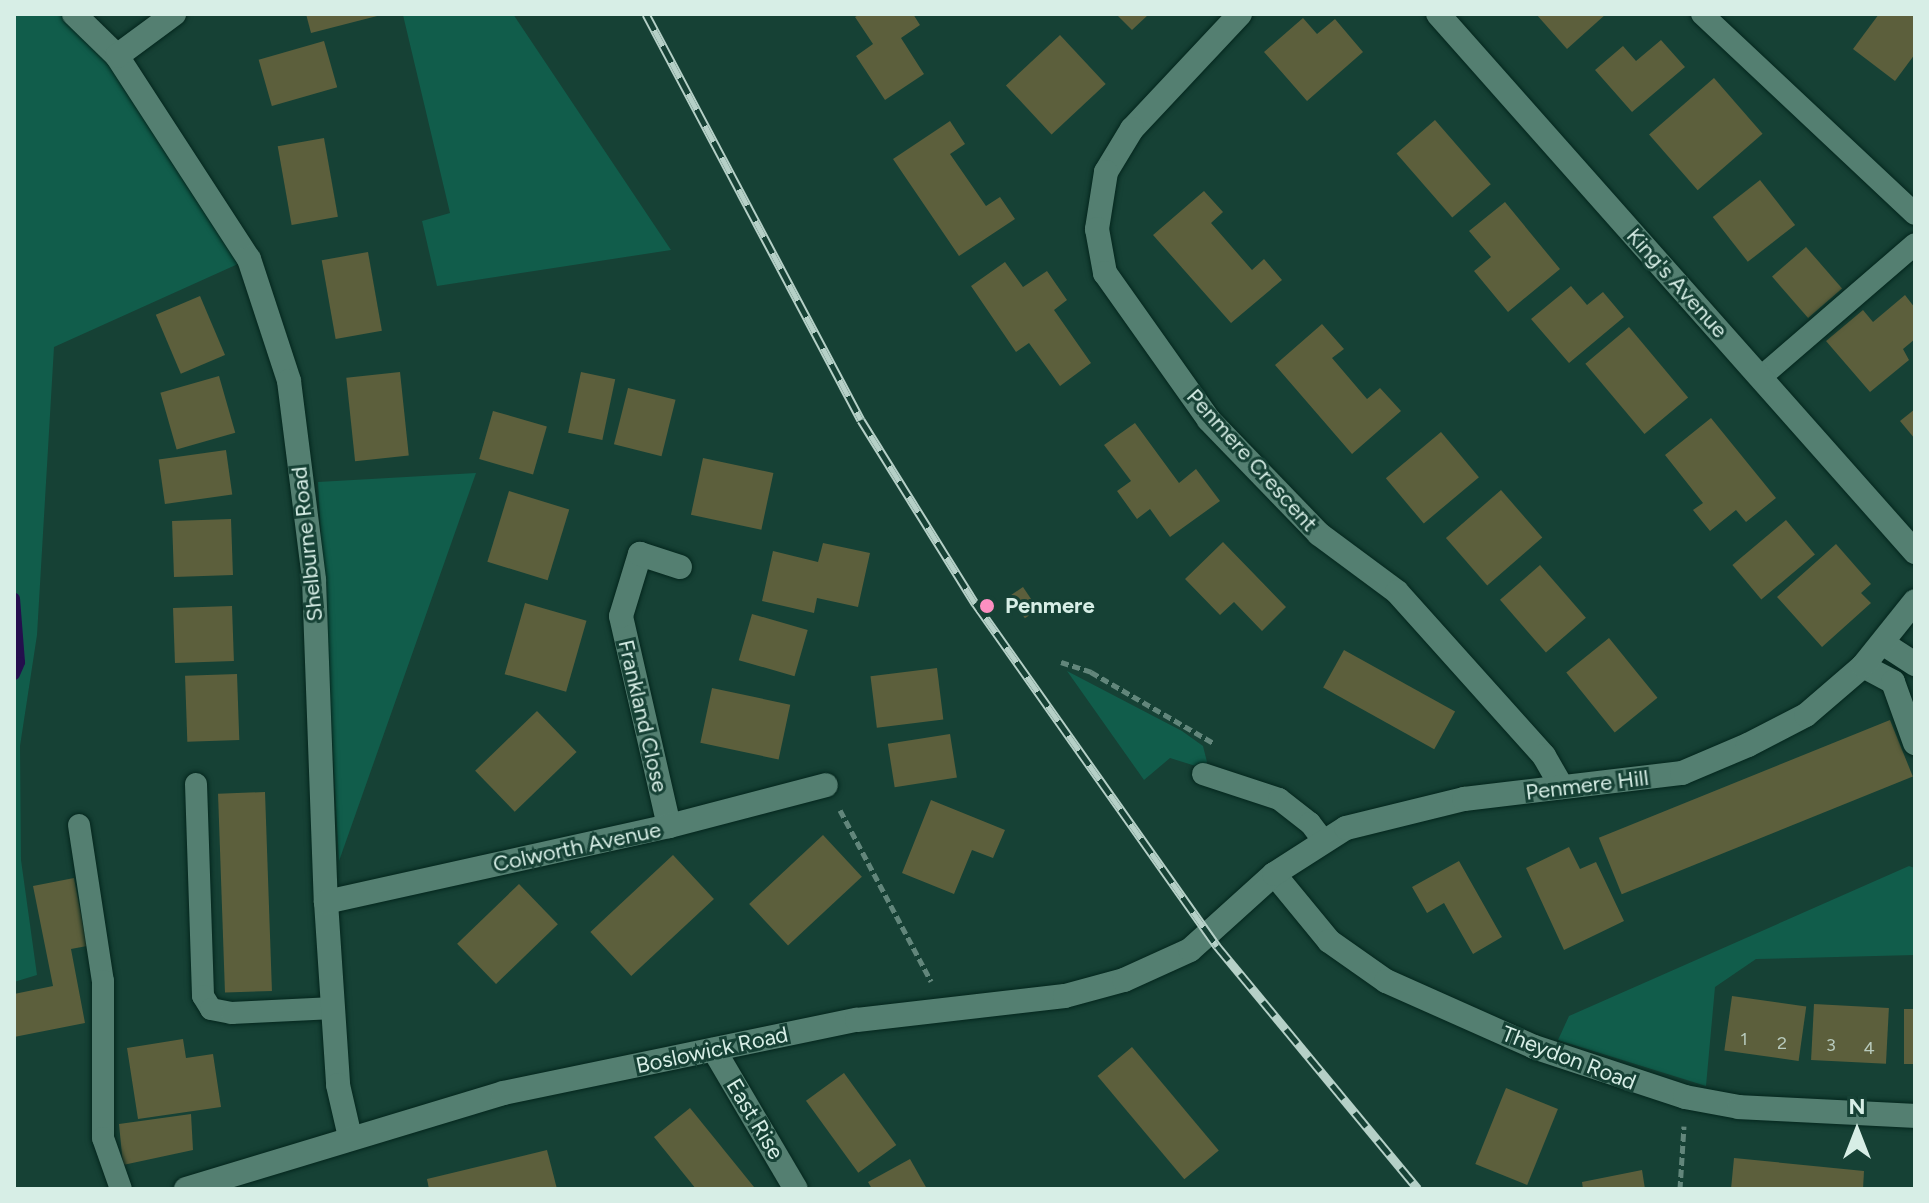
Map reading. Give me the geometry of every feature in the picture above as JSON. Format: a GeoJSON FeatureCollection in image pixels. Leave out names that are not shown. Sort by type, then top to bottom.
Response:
{"type":"FeatureCollection","features":[{"type":"Feature","properties":{"kind":"street","name":"Shelburne Road"},"geometry":{"type":"LineString","coordinates":[[74,14],[117,56],[249,259],[289,381],[314,580],[326,902],[338,1085],[350,1137]]}},
{"type":"Feature","properties":{"kind":"street"},"geometry":{"type":"LineString","coordinates":[[117,56],[174,14]]}},
{"type":"Feature","properties":{"kind":"street","name":"Penmere Crescent"},"geometry":{"type":"LineString","coordinates":[[1240,14],[1132,129],[1106,172],[1097,229],[1105,273],[1209,420],[1319,534],[1397,592],[1544,756],[1562,787]]}},
{"type":"Feature","properties":{"kind":"street","name":"King's Avenue"},"geometry":{"type":"LineString","coordinates":[[1438,14],[1915,552]]}},
{"type":"Feature","properties":{"kind":"street","name":"Frankland Close"},"geometry":{"type":"LineString","coordinates":[[669,826],[621,616],[640,554],[680,567]]}},
{"type":"Feature","properties":{"kind":"street","name":"Penmere Hill"},"geometry":{"type":"LineString","coordinates":[[1231,916],[1274,874],[1322,839],[1406,809],[1682,773],[1806,715],[1863,666],[1884,644],[1915,601]]}},
{"type":"Feature","properties":{"kind":"street"},"geometry":{"type":"LineString","coordinates":[[1884,644],[1915,664]]}},
{"type":"Feature","properties":{"kind":"street"},"geometry":{"type":"LineString","coordinates":[[1863,666],[1893,682],[1915,743]]}},
{"type":"Feature","properties":{"kind":"street","name":"Colworth Avenue"},"geometry":{"type":"LineString","coordinates":[[326,902],[669,826],[826,785]]}},
{"type":"Feature","properties":{"kind":"street","name":"Theydon Road"},"geometry":{"type":"LineString","coordinates":[[1274,874],[1329,941],[1386,981],[1534,1047],[1685,1097],[1739,1107],[1915,1116]]}},
{"type":"Feature","properties":{"kind":"street","name":"Boslowick Road"},"geometry":{"type":"LineString","coordinates":[[186,1189],[503,1093],[857,1020],[1065,996],[1153,969],[1190,950],[1231,916]]}},
{"type":"Feature","properties":{"kind":"street","name":"East Rise"},"geometry":{"type":"LineString","coordinates":[[714,1050],[796,1189]]}},
{"type":"Feature","properties":{"kind":"lane"},"geometry":{"type":"LineString","coordinates":[[1702,14],[1915,214]]}},
{"type":"Feature","properties":{"kind":"lane"},"geometry":{"type":"LineString","coordinates":[[1761,377],[1915,244]]}},
{"type":"Feature","properties":{"kind":"lane"},"geometry":{"type":"LineString","coordinates":[[1203,774],[1279,799],[1310,823],[1322,839]]}},
{"type":"Feature","properties":{"kind":"lane"},"geometry":{"type":"LineString","coordinates":[[196,784],[203,996],[211,1009],[232,1013],[333,1008]]}},
{"type":"Feature","properties":{"kind":"lane"},"geometry":{"type":"LineString","coordinates":[[79,825],[103,981],[103,1138],[121,1189]]}},
{"type":"Feature","properties":{"kind":"path"},"geometry":{"type":"LineString","coordinates":[[1061,662],[1091,672],[1218,745]]}},
{"type":"Feature","properties":{"kind":"path"},"geometry":{"type":"LineString","coordinates":[[826,785],[937,991]]}},
{"type":"Feature","properties":{"kind":"path"},"geometry":{"type":"LineString","coordinates":[[1680,1189],[1685,1097]]}},
{"type":"Feature","properties":{"kind":"green space"},"geometry":{"type":"Polygon","coordinates":[[[14,14],[74,14],[249,259],[54,347],[37,635],[20,746],[21,860],[37,975],[14,982],[14,14]]]}},
{"type":"Feature","properties":{"kind":"green space"},"geometry":{"type":"Polygon","coordinates":[[[513,14],[671,250],[437,286],[422,221],[450,213],[403,15],[513,14]]]}},
{"type":"Feature","properties":{"kind":"green space"},"geometry":{"type":"Polygon","coordinates":[[[476,473],[339,861],[318,482],[476,473]]]}},
{"type":"Feature","properties":{"kind":"green space"},"geometry":{"type":"Polygon","coordinates":[[[1067,671],[1182,731],[1203,746],[1207,762],[1202,768],[1170,758],[1144,780],[1067,671]]]}},
{"type":"Feature","properties":{"kind":"green space"},"geometry":{"type":"Polygon","coordinates":[[[1909,866],[1915,868],[1915,955],[1756,959],[1715,987],[1706,1086],[1558,1040],[1569,1016],[1909,866]]]}},
{"type":"Feature","properties":{"kind":"building"},"geometry":{"type":"Polygon","coordinates":[[[306,14],[381,14],[381,15],[311,33],[306,14]]]}},
{"type":"Feature","properties":{"kind":"building"},"geometry":{"type":"Polygon","coordinates":[[[860,14],[913,14],[920,25],[901,38],[924,74],[885,100],[856,56],[873,44],[855,17],[860,14]]]}},
{"type":"Feature","properties":{"kind":"building"},"geometry":{"type":"Polygon","coordinates":[[[1116,14],[1149,14],[1132,30],[1116,14]]]}},
{"type":"Feature","properties":{"kind":"building"},"geometry":{"type":"Polygon","coordinates":[[[1536,14],[1606,14],[1567,49],[1536,14]]]}},
{"type":"Feature","properties":{"kind":"building"},"geometry":{"type":"Polygon","coordinates":[[[1879,14],[1915,14],[1915,54],[1895,81],[1853,49],[1879,14]]]}},
{"type":"Feature","properties":{"kind":"building"},"geometry":{"type":"Polygon","coordinates":[[[1303,18],[1317,34],[1335,19],[1363,52],[1307,101],[1264,52],[1303,18]]]}},
{"type":"Feature","properties":{"kind":"building"},"geometry":{"type":"Polygon","coordinates":[[[1060,35],[1106,84],[1052,134],[1006,85],[1060,35]]]}},
{"type":"Feature","properties":{"kind":"building"},"geometry":{"type":"Polygon","coordinates":[[[1661,40],[1685,67],[1632,112],[1595,70],[1623,46],[1636,61],[1661,40]]]}},
{"type":"Feature","properties":{"kind":"building"},"geometry":{"type":"Polygon","coordinates":[[[324,41],[337,87],[272,106],[259,60],[324,41]]]}},
{"type":"Feature","properties":{"kind":"building"},"geometry":{"type":"Polygon","coordinates":[[[1714,78],[1763,134],[1698,190],[1649,134],[1714,78]]]}},
{"type":"Feature","properties":{"kind":"building"},"geometry":{"type":"Polygon","coordinates":[[[1435,120],[1491,184],[1452,218],[1397,153],[1435,120]]]}},
{"type":"Feature","properties":{"kind":"building"},"geometry":{"type":"Polygon","coordinates":[[[950,121],[965,144],[950,154],[986,206],[1000,197],[1015,219],[959,256],[893,159],[950,121]]]}},
{"type":"Feature","properties":{"kind":"building"},"geometry":{"type":"Polygon","coordinates":[[[324,138],[338,217],[292,225],[278,146],[324,138]]]}},
{"type":"Feature","properties":{"kind":"building"},"geometry":{"type":"Polygon","coordinates":[[[1760,180],[1795,225],[1748,262],[1713,217],[1760,180]]]}},
{"type":"Feature","properties":{"kind":"building"},"geometry":{"type":"Polygon","coordinates":[[[1204,191],[1223,212],[1211,223],[1252,270],[1264,259],[1282,280],[1231,323],[1153,235],[1204,191]]]}},
{"type":"Feature","properties":{"kind":"building"},"geometry":{"type":"Polygon","coordinates":[[[1505,202],[1560,269],[1508,312],[1474,271],[1491,257],[1469,231],[1505,202]]]}},
{"type":"Feature","properties":{"kind":"building"},"geometry":{"type":"Polygon","coordinates":[[[1806,247],[1842,289],[1808,318],[1772,277],[1806,247]]]}},
{"type":"Feature","properties":{"kind":"building"},"geometry":{"type":"Polygon","coordinates":[[[368,252],[382,331],[336,339],[322,260],[368,252]]]}},
{"type":"Feature","properties":{"kind":"building"},"geometry":{"type":"Polygon","coordinates":[[[1005,262],[1023,287],[1047,271],[1067,300],[1054,310],[1091,363],[1060,386],[1029,343],[1016,352],[971,286],[1005,262]]]}},
{"type":"Feature","properties":{"kind":"building"},"geometry":{"type":"Polygon","coordinates":[[[1571,286],[1587,305],[1603,292],[1624,317],[1569,363],[1531,319],[1571,286]]]}},
{"type":"Feature","properties":{"kind":"building"},"geometry":{"type":"Polygon","coordinates":[[[1905,295],[1915,308],[1915,339],[1903,349],[1909,360],[1870,392],[1826,341],[1863,310],[1873,322],[1905,295]]]}},
{"type":"Feature","properties":{"kind":"building"},"geometry":{"type":"Polygon","coordinates":[[[200,296],[225,355],[181,374],[156,315],[200,296]]]}},
{"type":"Feature","properties":{"kind":"building"},"geometry":{"type":"Polygon","coordinates":[[[1322,324],[1344,349],[1332,358],[1367,399],[1380,388],[1401,411],[1352,454],[1275,365],[1322,324]]]}},
{"type":"Feature","properties":{"kind":"building"},"geometry":{"type":"Polygon","coordinates":[[[1629,327],[1688,397],[1644,434],[1585,364],[1629,327]]]}},
{"type":"Feature","properties":{"kind":"building"},"geometry":{"type":"Polygon","coordinates":[[[400,372],[409,456],[355,461],[346,378],[400,372]]]}},
{"type":"Feature","properties":{"kind":"building"},"geometry":{"type":"Polygon","coordinates":[[[581,372],[615,379],[602,440],[568,433],[581,372]]]}},
{"type":"Feature","properties":{"kind":"building"},"geometry":{"type":"Polygon","coordinates":[[[219,376],[235,433],[177,450],[160,393],[219,376]]]}},
{"type":"Feature","properties":{"kind":"building"},"geometry":{"type":"Polygon","coordinates":[[[628,388],[676,400],[662,456],[614,444],[628,388]]]}},
{"type":"Feature","properties":{"kind":"building"},"geometry":{"type":"Polygon","coordinates":[[[1915,409],[1915,439],[1900,421],[1915,409]]]}},
{"type":"Feature","properties":{"kind":"building"},"geometry":{"type":"Polygon","coordinates":[[[493,411],[547,426],[533,474],[479,459],[493,411]]]}},
{"type":"Feature","properties":{"kind":"building"},"geometry":{"type":"Polygon","coordinates":[[[1711,418],[1776,498],[1746,522],[1736,510],[1710,531],[1693,510],[1703,503],[1665,455],[1711,418]]]}},
{"type":"Feature","properties":{"kind":"building"},"geometry":{"type":"Polygon","coordinates":[[[1135,423],[1179,483],[1196,469],[1220,501],[1170,537],[1150,509],[1137,519],[1117,491],[1131,481],[1104,445],[1135,423]]]}},
{"type":"Feature","properties":{"kind":"building"},"geometry":{"type":"Polygon","coordinates":[[[1441,432],[1479,477],[1424,523],[1386,478],[1441,432]]]}},
{"type":"Feature","properties":{"kind":"building"},"geometry":{"type":"Polygon","coordinates":[[[226,450],[232,495],[165,504],[159,459],[226,450]]]}},
{"type":"Feature","properties":{"kind":"building"},"geometry":{"type":"Polygon","coordinates":[[[703,458],[773,473],[761,530],[691,515],[703,458]]]}},
{"type":"Feature","properties":{"kind":"building"},"geometry":{"type":"Polygon","coordinates":[[[1501,490],[1542,538],[1487,585],[1446,538],[1501,490]]]}},
{"type":"Feature","properties":{"kind":"building"},"geometry":{"type":"Polygon","coordinates":[[[509,491],[569,509],[548,580],[487,562],[509,491]]]}},
{"type":"Feature","properties":{"kind":"building"},"geometry":{"type":"Polygon","coordinates":[[[231,519],[233,575],[174,577],[172,521],[231,519]]]}},
{"type":"Feature","properties":{"kind":"building"},"geometry":{"type":"Polygon","coordinates":[[[1786,520],[1815,554],[1761,599],[1732,565],[1786,520]]]}},
{"type":"Feature","properties":{"kind":"building"},"geometry":{"type":"Polygon","coordinates":[[[1223,542],[1286,607],[1262,631],[1234,602],[1220,615],[1185,579],[1223,542]]]}},
{"type":"Feature","properties":{"kind":"building"},"geometry":{"type":"Polygon","coordinates":[[[823,543],[870,553],[858,607],[817,598],[814,613],[762,601],[773,551],[818,562],[823,543]]]}},
{"type":"Feature","properties":{"kind":"building"},"geometry":{"type":"Polygon","coordinates":[[[1836,544],[1871,584],[1861,593],[1871,603],[1822,647],[1777,597],[1836,544]]]}},
{"type":"Feature","properties":{"kind":"building"},"geometry":{"type":"Polygon","coordinates":[[[1540,565],[1586,618],[1546,653],[1500,600],[1540,565]]]}},
{"type":"Feature","properties":{"kind":"building"},"geometry":{"type":"Polygon","coordinates":[[[1023,587],[1038,609],[1025,618],[1010,596],[1023,587]]]}},
{"type":"Feature","properties":{"kind":"building"},"geometry":{"type":"Polygon","coordinates":[[[525,603],[587,621],[566,692],[505,674],[525,603]]]}},
{"type":"Feature","properties":{"kind":"building"},"geometry":{"type":"Polygon","coordinates":[[[232,606],[234,661],[175,663],[173,608],[232,606]]]}},
{"type":"Feature","properties":{"kind":"building"},"geometry":{"type":"Polygon","coordinates":[[[752,614],[808,630],[795,676],[739,660],[752,614]]]}},
{"type":"Feature","properties":{"kind":"building"},"geometry":{"type":"Polygon","coordinates":[[[1609,638],[1657,698],[1615,732],[1566,673],[1609,638]]]}},
{"type":"Feature","properties":{"kind":"building"},"geometry":{"type":"Polygon","coordinates":[[[1344,650],[1455,712],[1434,749],[1323,688],[1344,650]]]}},
{"type":"Feature","properties":{"kind":"building"},"geometry":{"type":"Polygon","coordinates":[[[937,668],[943,720],[877,728],[870,676],[937,668]]]}},
{"type":"Feature","properties":{"kind":"building"},"geometry":{"type":"Polygon","coordinates":[[[237,674],[239,740],[187,742],[185,676],[237,674]]]}},
{"type":"Feature","properties":{"kind":"building"},"geometry":{"type":"Polygon","coordinates":[[[712,688],[790,705],[779,759],[700,743],[712,688]]]}},
{"type":"Feature","properties":{"kind":"building"},"geometry":{"type":"Polygon","coordinates":[[[537,711],[577,752],[515,812],[475,771],[537,711]]]}},
{"type":"Feature","properties":{"kind":"building"},"geometry":{"type":"Polygon","coordinates":[[[1890,720],[1913,777],[1622,894],[1599,838],[1890,720]]]}},
{"type":"Feature","properties":{"kind":"building"},"geometry":{"type":"Polygon","coordinates":[[[950,734],[957,777],[895,787],[888,744],[950,734]]]}},
{"type":"Feature","properties":{"kind":"building"},"geometry":{"type":"Polygon","coordinates":[[[265,792],[272,991],[225,993],[218,794],[265,792]]]}},
{"type":"Feature","properties":{"kind":"building"},"geometry":{"type":"Polygon","coordinates":[[[931,800],[1005,830],[993,858],[972,850],[954,894],[902,873],[931,800]]]}},
{"type":"Feature","properties":{"kind":"building"},"geometry":{"type":"Polygon","coordinates":[[[823,835],[862,877],[788,946],[749,904],[823,835]]]}},
{"type":"Feature","properties":{"kind":"building"},"geometry":{"type":"Polygon","coordinates":[[[1569,847],[1580,869],[1596,862],[1624,921],[1564,950],[1526,868],[1569,847]]]}},
{"type":"Feature","properties":{"kind":"building"},"geometry":{"type":"Polygon","coordinates":[[[673,855],[714,899],[631,976],[590,932],[673,855]]]}},
{"type":"Feature","properties":{"kind":"building"},"geometry":{"type":"Polygon","coordinates":[[[1459,861],[1502,937],[1473,954],[1444,903],[1427,913],[1412,887],[1459,861]]]}},
{"type":"Feature","properties":{"kind":"building"},"geometry":{"type":"Polygon","coordinates":[[[74,878],[87,946],[71,949],[85,1023],[14,1037],[14,994],[53,986],[33,886],[74,878]]]}},
{"type":"Feature","properties":{"kind":"building"},"geometry":{"type":"Polygon","coordinates":[[[519,884],[558,924],[496,984],[457,944],[519,884]]]}},
{"type":"Feature","properties":{"kind":"building"},"geometry":{"type":"Polygon","coordinates":[[[1732,996],[1806,1006],[1799,1061],[1724,1050],[1732,996]]]}},
{"type":"Feature","properties":{"kind":"building"},"geometry":{"type":"Polygon","coordinates":[[[1814,1004],[1889,1008],[1886,1064],[1811,1060],[1814,1004]]]}},
{"type":"Feature","properties":{"kind":"building"},"geometry":{"type":"Polygon","coordinates":[[[1904,1009],[1915,1009],[1915,1064],[1904,1064],[1904,1009]]]}},
{"type":"Feature","properties":{"kind":"building"},"geometry":{"type":"Polygon","coordinates":[[[183,1039],[186,1058],[213,1054],[221,1107],[138,1119],[127,1048],[183,1039]]]}},
{"type":"Feature","properties":{"kind":"building"},"geometry":{"type":"Polygon","coordinates":[[[1132,1047],[1219,1150],[1184,1179],[1098,1076],[1132,1047]]]}},
{"type":"Feature","properties":{"kind":"building"},"geometry":{"type":"Polygon","coordinates":[[[844,1073],[896,1145],[858,1173],[806,1101],[844,1073]]]}},
{"type":"Feature","properties":{"kind":"building"},"geometry":{"type":"Polygon","coordinates":[[[1506,1088],[1558,1109],[1527,1185],[1475,1164],[1506,1088]]]}},
{"type":"Feature","properties":{"kind":"building"},"geometry":{"type":"Polygon","coordinates":[[[690,1108],[754,1187],[696,1189],[654,1137],[690,1108]]]}},
{"type":"Feature","properties":{"kind":"building"},"geometry":{"type":"Polygon","coordinates":[[[191,1114],[193,1150],[123,1165],[119,1124],[191,1114]]]}},
{"type":"Feature","properties":{"kind":"building"},"geometry":{"type":"Polygon","coordinates":[[[547,1150],[557,1189],[429,1189],[427,1179],[547,1150]]]}},
{"type":"Feature","properties":{"kind":"building"},"geometry":{"type":"Polygon","coordinates":[[[1734,1158],[1864,1171],[1863,1189],[1731,1189],[1734,1158]]]}},
{"type":"Feature","properties":{"kind":"building"},"geometry":{"type":"Polygon","coordinates":[[[910,1159],[927,1189],[872,1189],[868,1182],[910,1159]]]}},
{"type":"Feature","properties":{"kind":"building"},"geometry":{"type":"Polygon","coordinates":[[[1642,1170],[1645,1189],[1583,1189],[1582,1182],[1642,1170]]]}},
{"type":"Feature","properties":{"kind":"waterway"},"geometry":{"type":"LineString","coordinates":[[14,598],[19,662],[14,674]]}},
{"type":"Feature","properties":{"kind":"railway"},"geometry":{"type":"LineString","coordinates":[[646,14],[861,420],[975,603],[1217,946],[1418,1189]]}},
{"type":"Feature","properties":{"kind":"place","name":"Penmere"},"geometry":{"type":"Point","coordinates":[987,606]}}]}
